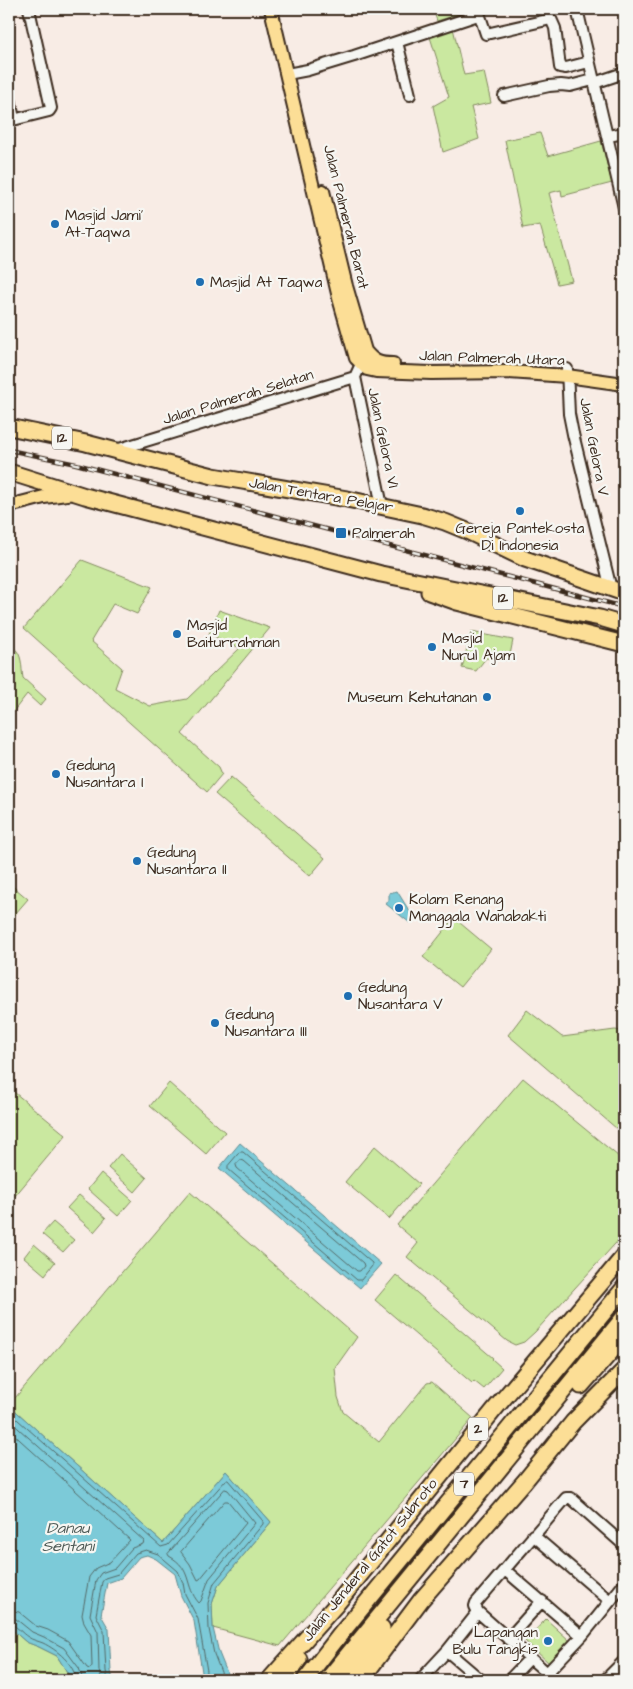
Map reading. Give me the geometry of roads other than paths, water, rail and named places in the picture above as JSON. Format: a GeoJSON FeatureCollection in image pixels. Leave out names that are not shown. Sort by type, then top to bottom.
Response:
{"type":"FeatureCollection","features":[{"type":"Feature","properties":{"kind":"highway","name":"Jalan Tentara Pelajar"},"geometry":{"type":"LineString","coordinates":[[9,427],[115,450],[213,476],[382,506],[445,522],[525,559],[617,591]]}},
{"type":"Feature","properties":{"kind":"highway","name":"12"},"geometry":{"type":"LineString","coordinates":[[9,472],[76,493],[381,574],[600,618],[624,625]]}},
{"type":"Feature","properties":{"kind":"highway"},"geometry":{"type":"LineString","coordinates":[[381,574],[457,602],[624,644]]}},
{"type":"Feature","properties":{"kind":"highway","name":"Jalan Jenderal Gatot Subroto"},"geometry":{"type":"LineString","coordinates":[[269,1680],[335,1606],[494,1410],[624,1256]]}},
{"type":"Feature","properties":{"kind":"highway","name":"7"},"geometry":{"type":"LineString","coordinates":[[305,1680],[624,1288]]}},
{"type":"Feature","properties":{"kind":"highway","name":"7"},"geometry":{"type":"LineString","coordinates":[[327,1680],[624,1317]]}},
{"type":"Feature","properties":{"kind":"highway"},"geometry":{"type":"LineString","coordinates":[[505,1464],[546,1425],[624,1337]]}},
{"type":"Feature","properties":{"kind":"highway"},"geometry":{"type":"LineString","coordinates":[[361,1680],[421,1600],[524,1482],[573,1422],[624,1370]]}},
{"type":"Feature","properties":{"kind":"highway"},"geometry":{"type":"LineString","coordinates":[[344,1680],[401,1602],[418,1567]]}},
{"type":"Feature","properties":{"kind":"highway"},"geometry":{"type":"LineString","coordinates":[[284,1680],[335,1606]]}},
{"type":"Feature","properties":{"kind":"main road","name":"Jalan Palmerah Barat"},"geometry":{"type":"LineString","coordinates":[[272,9],[291,73],[362,342],[369,357],[379,364]]}},
{"type":"Feature","properties":{"kind":"main road","name":"Jalan Palmerah Barat"},"geometry":{"type":"LineString","coordinates":[[279,9],[339,298],[356,358],[361,364]]}},
{"type":"Feature","properties":{"kind":"main road","name":"Jalan Palmerah Utara"},"geometry":{"type":"LineString","coordinates":[[361,364],[367,369],[376,371],[431,369]]}},
{"type":"Feature","properties":{"kind":"main road","name":"Jalan Palmerah Utara"},"geometry":{"type":"LineString","coordinates":[[379,364],[431,369],[567,372],[624,376]]}},
{"type":"Feature","properties":{"kind":"main road","name":"Jalan Palmerah Utara"},"geometry":{"type":"LineString","coordinates":[[567,372],[624,384]]}},
{"type":"Feature","properties":{"kind":"main road"},"geometry":{"type":"LineString","coordinates":[[9,506],[44,497],[76,493]]}},
{"type":"Feature","properties":{"kind":"street"},"geometry":{"type":"LineString","coordinates":[[9,94],[12,120],[51,108],[29,9]]}},
{"type":"Feature","properties":{"kind":"street"},"geometry":{"type":"LineString","coordinates":[[577,9],[624,208]]}},
{"type":"Feature","properties":{"kind":"street"},"geometry":{"type":"LineString","coordinates":[[291,73],[308,70],[396,42],[480,11],[486,34],[551,19],[555,28],[560,67],[566,68],[588,62]]}},
{"type":"Feature","properties":{"kind":"street"},"geometry":{"type":"LineString","coordinates":[[396,42],[410,95]]}},
{"type":"Feature","properties":{"kind":"street"},"geometry":{"type":"LineString","coordinates":[[504,96],[557,85],[570,86],[593,82],[624,73]]}},
{"type":"Feature","properties":{"kind":"street"},"geometry":{"type":"LineString","coordinates":[[608,136],[624,133]]}},
{"type":"Feature","properties":{"kind":"street"},"geometry":{"type":"LineString","coordinates":[[355,377],[361,364]]}},
{"type":"Feature","properties":{"kind":"street","name":"Jalan Gelora V"},"geometry":{"type":"LineString","coordinates":[[567,372],[573,434],[617,591]]}},
{"type":"Feature","properties":{"kind":"street","name":"Jalan Palmerah Selatan"},"geometry":{"type":"LineString","coordinates":[[115,450],[355,377]]}},
{"type":"Feature","properties":{"kind":"street","name":"Jalan Gelora VI"},"geometry":{"type":"LineString","coordinates":[[355,377],[382,506]]}},
{"type":"Feature","properties":{"kind":"street"},"geometry":{"type":"LineString","coordinates":[[624,1545],[569,1497],[566,1498],[476,1603],[478,1612],[551,1677],[624,1584]]}},
{"type":"Feature","properties":{"kind":"street"},"geometry":{"type":"LineString","coordinates":[[533,1535],[610,1601]]}},
{"type":"Feature","properties":{"kind":"street"},"geometry":{"type":"LineString","coordinates":[[505,1570],[582,1636]]}},
{"type":"Feature","properties":{"kind":"street"},"geometry":{"type":"LineString","coordinates":[[508,1639],[542,1601]]}},
{"type":"Feature","properties":{"kind":"street"},"geometry":{"type":"LineString","coordinates":[[420,1680],[447,1651],[478,1612]]}},
{"type":"Feature","properties":{"kind":"street"},"geometry":{"type":"LineString","coordinates":[[447,1651],[481,1680]]}},
{"type":"Feature","properties":{"kind":"street"},"geometry":{"type":"LineString","coordinates":[[509,1680],[530,1658]]}},
{"type":"Feature","properties":{"kind":"street"},"geometry":{"type":"LineString","coordinates":[[605,1680],[624,1661]]}},
{"type":"Feature","properties":{"kind":"water","name":"Kolam Renang Manggala Wanabakti"},"geometry":{"type":"Polygon","coordinates":[[[397,891],[410,912],[416,917],[410,923],[386,904],[389,900],[389,893],[397,891]]]}},
{"type":"Feature","properties":{"kind":"water"},"geometry":{"type":"Polygon","coordinates":[[[240,1143],[381,1264],[360,1288],[219,1168],[240,1143]]]}},
{"type":"Feature","properties":{"kind":"water","name":"Danau Sentani"},"geometry":{"type":"Polygon","coordinates":[[[9,1405],[163,1543],[226,1471],[271,1522],[218,1586],[212,1604],[213,1628],[219,1653],[230,1680],[199,1680],[202,1672],[194,1621],[181,1596],[175,1574],[156,1559],[147,1555],[139,1557],[121,1578],[107,1583],[101,1615],[109,1629],[113,1680],[72,1680],[57,1656],[26,1642],[9,1627],[9,1405]]]}},
{"type":"Feature","properties":{"kind":"railway"},"geometry":{"type":"LineString","coordinates":[[9,450],[76,464],[624,607]]}},
{"type":"Feature","properties":{"kind":"place","name":"Masjid Jami' At-Taqwa"},"geometry":{"type":"Point","coordinates":[55,224]}},
{"type":"Feature","properties":{"kind":"place","name":"Masjid At Taqwa"},"geometry":{"type":"Point","coordinates":[200,282]}},
{"type":"Feature","properties":{"kind":"place","name":"Gereja Pantekosta Di Indonesia"},"geometry":{"type":"Point","coordinates":[520,511]}},
{"type":"Feature","properties":{"kind":"place","name":"Palmerah"},"geometry":{"type":"Point","coordinates":[341,533]}},
{"type":"Feature","properties":{"kind":"place","name":"Masjid Baiturrahman"},"geometry":{"type":"Point","coordinates":[177,634]}},
{"type":"Feature","properties":{"kind":"place","name":"Masjid Nurul Ajam"},"geometry":{"type":"Point","coordinates":[432,647]}},
{"type":"Feature","properties":{"kind":"place","name":"Museum Kehutanan"},"geometry":{"type":"Point","coordinates":[487,697]}},
{"type":"Feature","properties":{"kind":"place","name":"Gedung Nusantara I"},"geometry":{"type":"Point","coordinates":[56,774]}},
{"type":"Feature","properties":{"kind":"place","name":"Gedung Nusantara II"},"geometry":{"type":"Point","coordinates":[137,861]}},
{"type":"Feature","properties":{"kind":"place","name":"Kolam Renang Manggala Wanabakti"},"geometry":{"type":"Point","coordinates":[399,908]}},
{"type":"Feature","properties":{"kind":"place","name":"Gedung Nusantara V"},"geometry":{"type":"Point","coordinates":[348,996]}},
{"type":"Feature","properties":{"kind":"place","name":"Gedung Nusantara III"},"geometry":{"type":"Point","coordinates":[215,1023]}},
{"type":"Feature","properties":{"kind":"place","name":"Lapangan Bulu Tangkis"},"geometry":{"type":"Point","coordinates":[548,1641]}}]}
